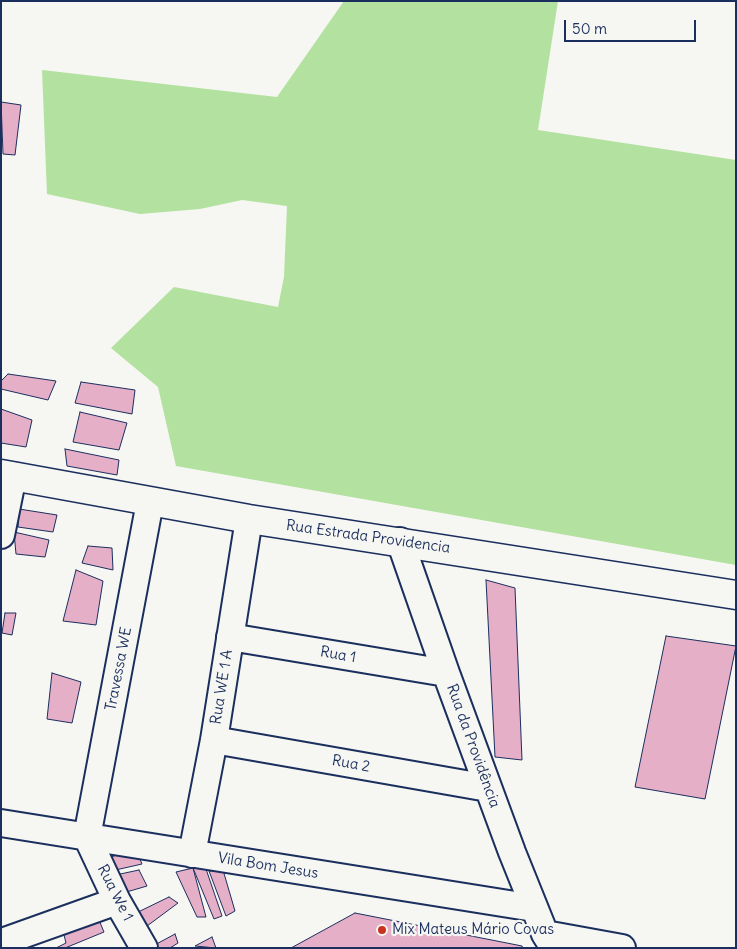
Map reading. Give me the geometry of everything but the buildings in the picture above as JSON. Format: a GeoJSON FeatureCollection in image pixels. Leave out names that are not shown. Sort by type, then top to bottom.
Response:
{"type":"FeatureCollection","features":[{"type":"Feature","properties":{"kind":"main road","name":"Rua Estrada Providencia"},"geometry":{"type":"LineString","coordinates":[[7,475],[250,519],[736,594]]}},
{"type":"Feature","properties":{"kind":"street"},"geometry":{"type":"LineString","coordinates":[[1,535],[7,475]]}},
{"type":"Feature","properties":{"kind":"street","name":"Travessa WE"},"geometry":{"type":"LineString","coordinates":[[87,837],[150,502]]}},
{"type":"Feature","properties":{"kind":"street","name":"Rua WE 1 A"},"geometry":{"type":"LineString","coordinates":[[192,854],[214,740],[250,519]]}},
{"type":"Feature","properties":{"kind":"street","name":"Rua da Providência"},"geometry":{"type":"LineString","coordinates":[[400,541],[488,788],[534,908],[549,941]]}},
{"type":"Feature","properties":{"kind":"street","name":"Rua 1"},"geometry":{"type":"LineString","coordinates":[[230,637],[446,673]]}},
{"type":"Feature","properties":{"kind":"street","name":"Rua 2"},"geometry":{"type":"LineString","coordinates":[[214,740],[488,788]]}},
{"type":"Feature","properties":{"kind":"street","name":"Vila Bom Jesus"},"geometry":{"type":"LineString","coordinates":[[1,822],[534,908]]}},
{"type":"Feature","properties":{"kind":"street","name":"Rua We 1"},"geometry":{"type":"LineString","coordinates":[[87,837],[117,901],[144,948]]}},
{"type":"Feature","properties":{"kind":"street"},"geometry":{"type":"LineString","coordinates":[[5,941],[117,901]]}},
{"type":"Feature","properties":{"kind":"street"},"geometry":{"type":"LineString","coordinates":[[549,941],[622,948]]}},
{"type":"Feature","properties":{"kind":"green space"},"geometry":{"type":"Polygon","coordinates":[[[344,1],[558,1],[538,130],[736,160],[736,565],[176,466],[158,387],[111,348],[174,287],[278,307],[284,277],[287,206],[242,200],[200,209],[140,214],[47,194],[42,70],[277,97],[344,1]]]}},
{"type":"Feature","properties":{"kind":"place","name":"Mix Mateus Mário Covas"},"geometry":{"type":"Point","coordinates":[382,930]}}]}
